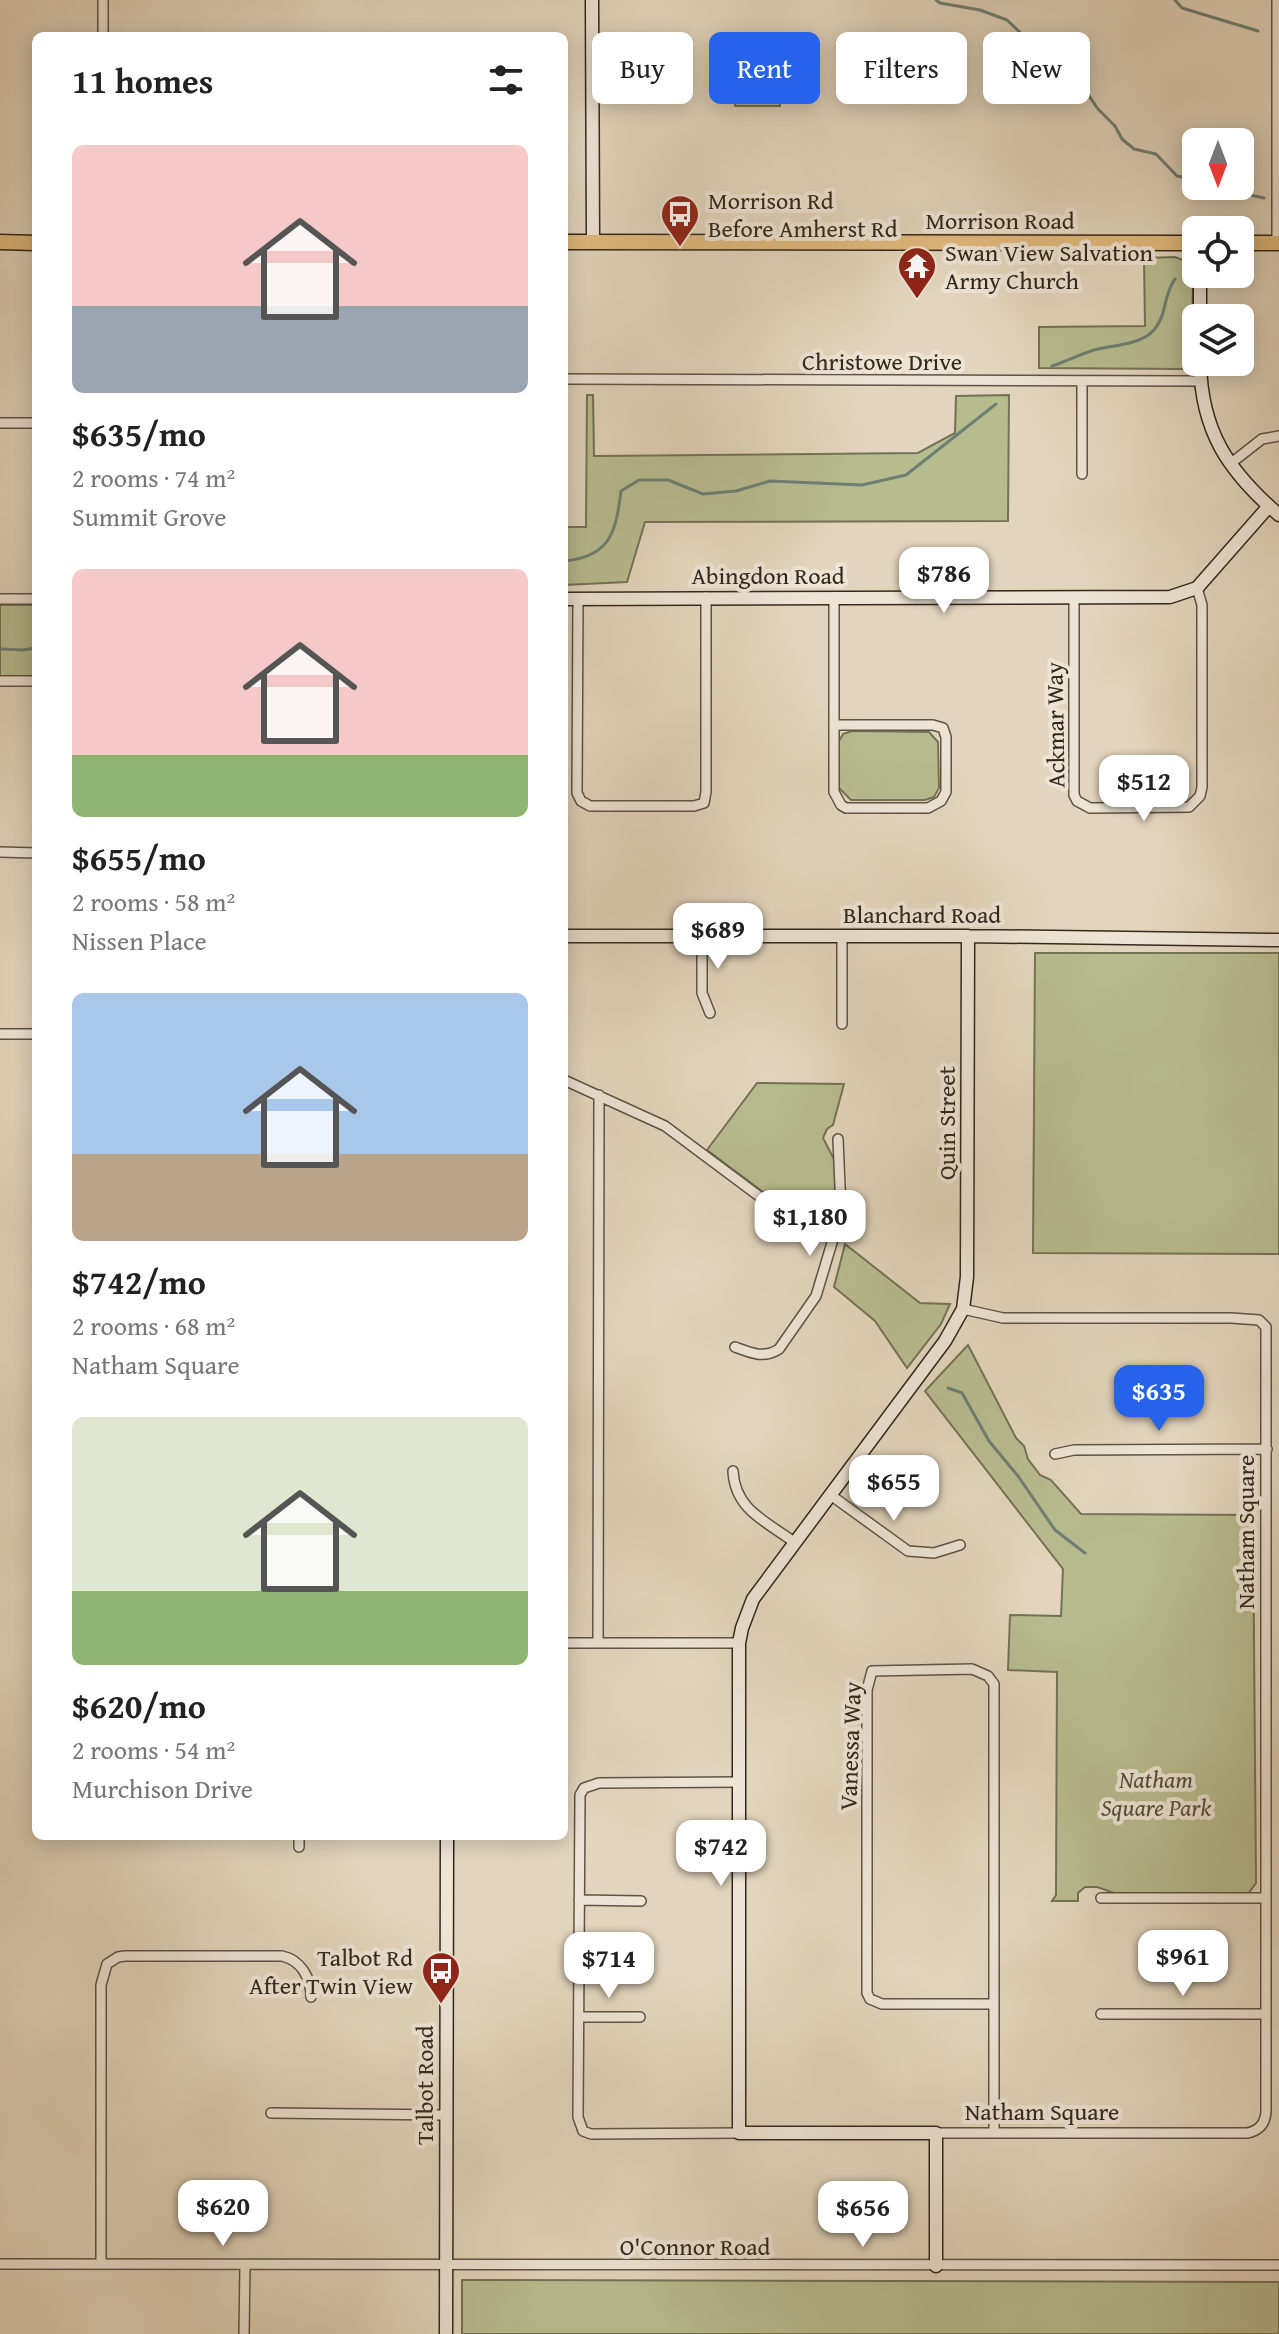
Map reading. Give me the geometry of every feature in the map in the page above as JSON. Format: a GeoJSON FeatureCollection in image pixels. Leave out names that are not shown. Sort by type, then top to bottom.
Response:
{"type":"FeatureCollection","features":[{"type":"Feature","properties":{"kind":"main road"},"geometry":{"type":"LineString","coordinates":[[0,242],[32,243]]}},
{"type":"Feature","properties":{"kind":"main road","name":"Morrison Road"},"geometry":{"type":"LineString","coordinates":[[568,242],[1182,243]]}},
{"type":"Feature","properties":{"kind":"main road"},"geometry":{"type":"LineString","coordinates":[[1254,243],[1278,243]]}},
{"type":"Feature","properties":{"kind":"street"},"geometry":{"type":"LineString","coordinates":[[103,0],[103,32]]}},
{"type":"Feature","properties":{"kind":"street"},"geometry":{"type":"LineString","coordinates":[[592,0],[593,241]]}},
{"type":"Feature","properties":{"kind":"street"},"geometry":{"type":"LineString","coordinates":[[1277,0],[1278,243]]}},
{"type":"Feature","properties":{"kind":"street"},"geometry":{"type":"LineString","coordinates":[[1197,588],[1274,510],[1230,464],[1211,431],[1200,376]]}},
{"type":"Feature","properties":{"kind":"street","name":"Christowe Drive"},"geometry":{"type":"LineString","coordinates":[[568,379],[1200,381]]}},
{"type":"Feature","properties":{"kind":"street"},"geometry":{"type":"LineString","coordinates":[[1082,382],[1082,474]]}},
{"type":"Feature","properties":{"kind":"street"},"geometry":{"type":"LineString","coordinates":[[0,423],[32,423]]}},
{"type":"Feature","properties":{"kind":"street"},"geometry":{"type":"LineString","coordinates":[[1230,464],[1262,439],[1279,436]]}},
{"type":"Feature","properties":{"kind":"street","name":"Abingdon Road"},"geometry":{"type":"LineString","coordinates":[[568,599],[1170,597],[1197,588]]}},
{"type":"Feature","properties":{"kind":"street","name":"Ackmar Way"},"geometry":{"type":"LineString","coordinates":[[1074,598],[1074,795],[1077,801],[1090,808],[1189,807],[1200,796],[1202,787],[1202,605],[1197,588]]}},
{"type":"Feature","properties":{"kind":"street"},"geometry":{"type":"LineString","coordinates":[[578,598],[577,793],[581,801],[590,806],[679,806],[704,803],[706,792],[706,597]]}},
{"type":"Feature","properties":{"kind":"street"},"geometry":{"type":"LineString","coordinates":[[834,597],[834,725],[834,792],[846,808],[928,808],[941,801],[946,792],[946,737],[943,728],[933,725],[834,725]]}},
{"type":"Feature","properties":{"kind":"street"},"geometry":{"type":"LineString","coordinates":[[0,599],[32,599]]}},
{"type":"Feature","properties":{"kind":"street"},"geometry":{"type":"LineString","coordinates":[[0,681],[32,681]]}},
{"type":"Feature","properties":{"kind":"street"},"geometry":{"type":"LineString","coordinates":[[0,852],[32,853]]}},
{"type":"Feature","properties":{"kind":"street","name":"Blanchard Road"},"geometry":{"type":"LineString","coordinates":[[568,936],[1279,940]]}},
{"type":"Feature","properties":{"kind":"street"},"geometry":{"type":"LineString","coordinates":[[702,936],[702,993],[710,1013]]}},
{"type":"Feature","properties":{"kind":"street"},"geometry":{"type":"LineString","coordinates":[[842,936],[842,1024]]}},
{"type":"Feature","properties":{"kind":"street","name":"Quin Street"},"geometry":{"type":"LineString","coordinates":[[963,1309],[967,1277],[968,936]]}},
{"type":"Feature","properties":{"kind":"street"},"geometry":{"type":"LineString","coordinates":[[0,1034],[32,1034]]}},
{"type":"Feature","properties":{"kind":"street"},"geometry":{"type":"LineString","coordinates":[[568,1082],[665,1126],[799,1226],[833,1238]]}},
{"type":"Feature","properties":{"kind":"street"},"geometry":{"type":"LineString","coordinates":[[598,1642],[599,1095]]}},
{"type":"Feature","properties":{"kind":"street"},"geometry":{"type":"LineString","coordinates":[[735,1347],[764,1355],[779,1349],[816,1296],[841,1210],[838,1139]]}},
{"type":"Feature","properties":{"kind":"street"},"geometry":{"type":"LineString","coordinates":[[739,1782],[599,1783],[584,1788],[579,1803],[578,2117],[583,2131],[600,2135],[739,2133],[739,1782],[739,1643],[742,1628],[753,1599],[945,1341],[963,1309]]}},
{"type":"Feature","properties":{"kind":"street","name":"Natham Square"},"geometry":{"type":"LineString","coordinates":[[739,2133],[1254,2132],[1265,2119],[1267,1332],[1259,1320],[1003,1318],[963,1309]]}},
{"type":"Feature","properties":{"kind":"street"},"geometry":{"type":"LineString","coordinates":[[1055,1454],[1074,1450],[1267,1449]]}},
{"type":"Feature","properties":{"kind":"street"},"geometry":{"type":"LineString","coordinates":[[733,1471],[736,1495],[745,1506],[794,1542]]}},
{"type":"Feature","properties":{"kind":"street"},"geometry":{"type":"LineString","coordinates":[[832,1496],[908,1551],[934,1553],[960,1545]]}},
{"type":"Feature","properties":{"kind":"street"},"geometry":{"type":"LineString","coordinates":[[568,1643],[739,1643]]}},
{"type":"Feature","properties":{"kind":"street","name":"Vanessa Way"},"geometry":{"type":"LineString","coordinates":[[994,2004],[882,2004],[870,1999],[867,1993],[867,1690],[872,1671],[972,1669],[988,1676],[994,1684],[994,2004],[994,2133]]}},
{"type":"Feature","properties":{"kind":"street","name":"Talbot Road"},"geometry":{"type":"LineString","coordinates":[[446,2334],[447,1840]]}},
{"type":"Feature","properties":{"kind":"street"},"geometry":{"type":"LineString","coordinates":[[1101,1898],[1265,1898]]}},
{"type":"Feature","properties":{"kind":"street"},"geometry":{"type":"LineString","coordinates":[[579,1900],[641,1901]]}},
{"type":"Feature","properties":{"kind":"street"},"geometry":{"type":"LineString","coordinates":[[101,2264],[101,1985],[107,1964],[125,1956],[282,1956],[297,1962],[309,1982],[311,1997]]}},
{"type":"Feature","properties":{"kind":"street"},"geometry":{"type":"LineString","coordinates":[[1101,2014],[1266,2014]]}},
{"type":"Feature","properties":{"kind":"street"},"geometry":{"type":"LineString","coordinates":[[579,2017],[640,2017]]}},
{"type":"Feature","properties":{"kind":"street"},"geometry":{"type":"LineString","coordinates":[[271,2113],[446,2115]]}},
{"type":"Feature","properties":{"kind":"street"},"geometry":{"type":"LineString","coordinates":[[936,2133],[936,2266]]}},
{"type":"Feature","properties":{"kind":"street","name":"O'Connor Road"},"geometry":{"type":"LineString","coordinates":[[0,2264],[1279,2265]]}},
{"type":"Feature","properties":{"kind":"street"},"geometry":{"type":"LineString","coordinates":[[244,2334],[245,2265]]}},
{"type":"Feature","properties":{"kind":"green space"},"geometry":{"type":"Polygon","coordinates":[[[735,104],[780,104],[780,106],[735,104]]]}},
{"type":"Feature","properties":{"kind":"green space"},"geometry":{"type":"Polygon","coordinates":[[[1175,257],[1182,260],[1182,288],[1193,288],[1193,304],[1182,304],[1182,369],[1039,368],[1039,327],[1145,326],[1144,258],[1175,257]]]}},
{"type":"Feature","properties":{"kind":"green space"},"geometry":{"type":"Polygon","coordinates":[[[587,395],[593,395],[594,456],[918,453],[955,433],[956,396],[1009,395],[1008,521],[645,522],[627,582],[568,585],[568,527],[586,527],[587,395]]]}},
{"type":"Feature","properties":{"kind":"green space"},"geometry":{"type":"Polygon","coordinates":[[[0,605],[32,605],[32,679],[0,681],[0,605]]]}},
{"type":"Feature","properties":{"kind":"green space"},"geometry":{"type":"Polygon","coordinates":[[[852,731],[929,732],[938,742],[939,788],[934,797],[925,800],[851,800],[839,788],[839,741],[843,734],[852,731]]]}},
{"type":"Feature","properties":{"kind":"green space"},"geometry":{"type":"Polygon","coordinates":[[[1035,953],[1279,953],[1279,1254],[1033,1253],[1035,953]]]}},
{"type":"Feature","properties":{"kind":"green space"},"geometry":{"type":"Polygon","coordinates":[[[757,1083],[844,1084],[833,1125],[823,1138],[836,1163],[835,1217],[825,1228],[803,1222],[707,1150],[757,1083]]]}},
{"type":"Feature","properties":{"kind":"green space"},"geometry":{"type":"Polygon","coordinates":[[[845,1244],[920,1303],[950,1304],[941,1324],[907,1368],[875,1321],[834,1287],[845,1244]]]}},
{"type":"Feature","properties":{"kind":"green space","name":"Natham Square Park"},"geometry":{"type":"Polygon","coordinates":[[[968,1345],[1016,1438],[1024,1446],[1028,1459],[1040,1475],[1051,1480],[1081,1514],[1253,1515],[1256,1883],[1248,1894],[1117,1894],[1097,1887],[1085,1887],[1078,1893],[1078,1901],[1052,1901],[1056,1895],[1057,1672],[1008,1670],[1010,1615],[1061,1616],[1063,1569],[925,1391],[968,1345]]]}},
{"type":"Feature","properties":{"kind":"green space"},"geometry":{"type":"Polygon","coordinates":[[[462,2280],[1279,2282],[1279,2334],[462,2334],[462,2280]]]}},
{"type":"Feature","properties":{"kind":"waterway"},"geometry":{"type":"LineString","coordinates":[[936,0],[1007,20],[1031,43],[1056,56],[1075,75],[1122,139],[1134,149],[1156,154],[1177,176],[1182,177]]}},
{"type":"Feature","properties":{"kind":"waterway"},"geometry":{"type":"LineString","coordinates":[[1175,0],[1182,8],[1258,31]]}},
{"type":"Feature","properties":{"kind":"waterway"},"geometry":{"type":"LineString","coordinates":[[1254,196],[1264,198]]}},
{"type":"Feature","properties":{"kind":"waterway"},"geometry":{"type":"LineString","coordinates":[[1052,366],[1094,350],[1147,336],[1161,319],[1175,279]]}},
{"type":"Feature","properties":{"kind":"waterway"},"geometry":{"type":"LineString","coordinates":[[568,560],[592,554],[601,548],[613,530],[621,491],[639,480],[668,480],[703,494],[736,491],[770,481],[862,485],[906,475],[996,404]]}},
{"type":"Feature","properties":{"kind":"waterway"},"geometry":{"type":"LineString","coordinates":[[1,649],[32,649]]}},
{"type":"Feature","properties":{"kind":"waterway"},"geometry":{"type":"LineString","coordinates":[[948,1388],[962,1393],[989,1441],[1018,1476],[1055,1530],[1085,1553]]}},
{"type":"Feature","properties":{"kind":"place","name":"Morrison Rd Before Amherst Rd"},"geometry":{"type":"Point","coordinates":[680,248]}},
{"type":"Feature","properties":{"kind":"place","name":"Swan View Salvation Army Church"},"geometry":{"type":"Point","coordinates":[917,300]}},
{"type":"Feature","properties":{"kind":"place","name":"Talbot Rd After Twin View"},"geometry":{"type":"Point","coordinates":[441,2005]}}]}
